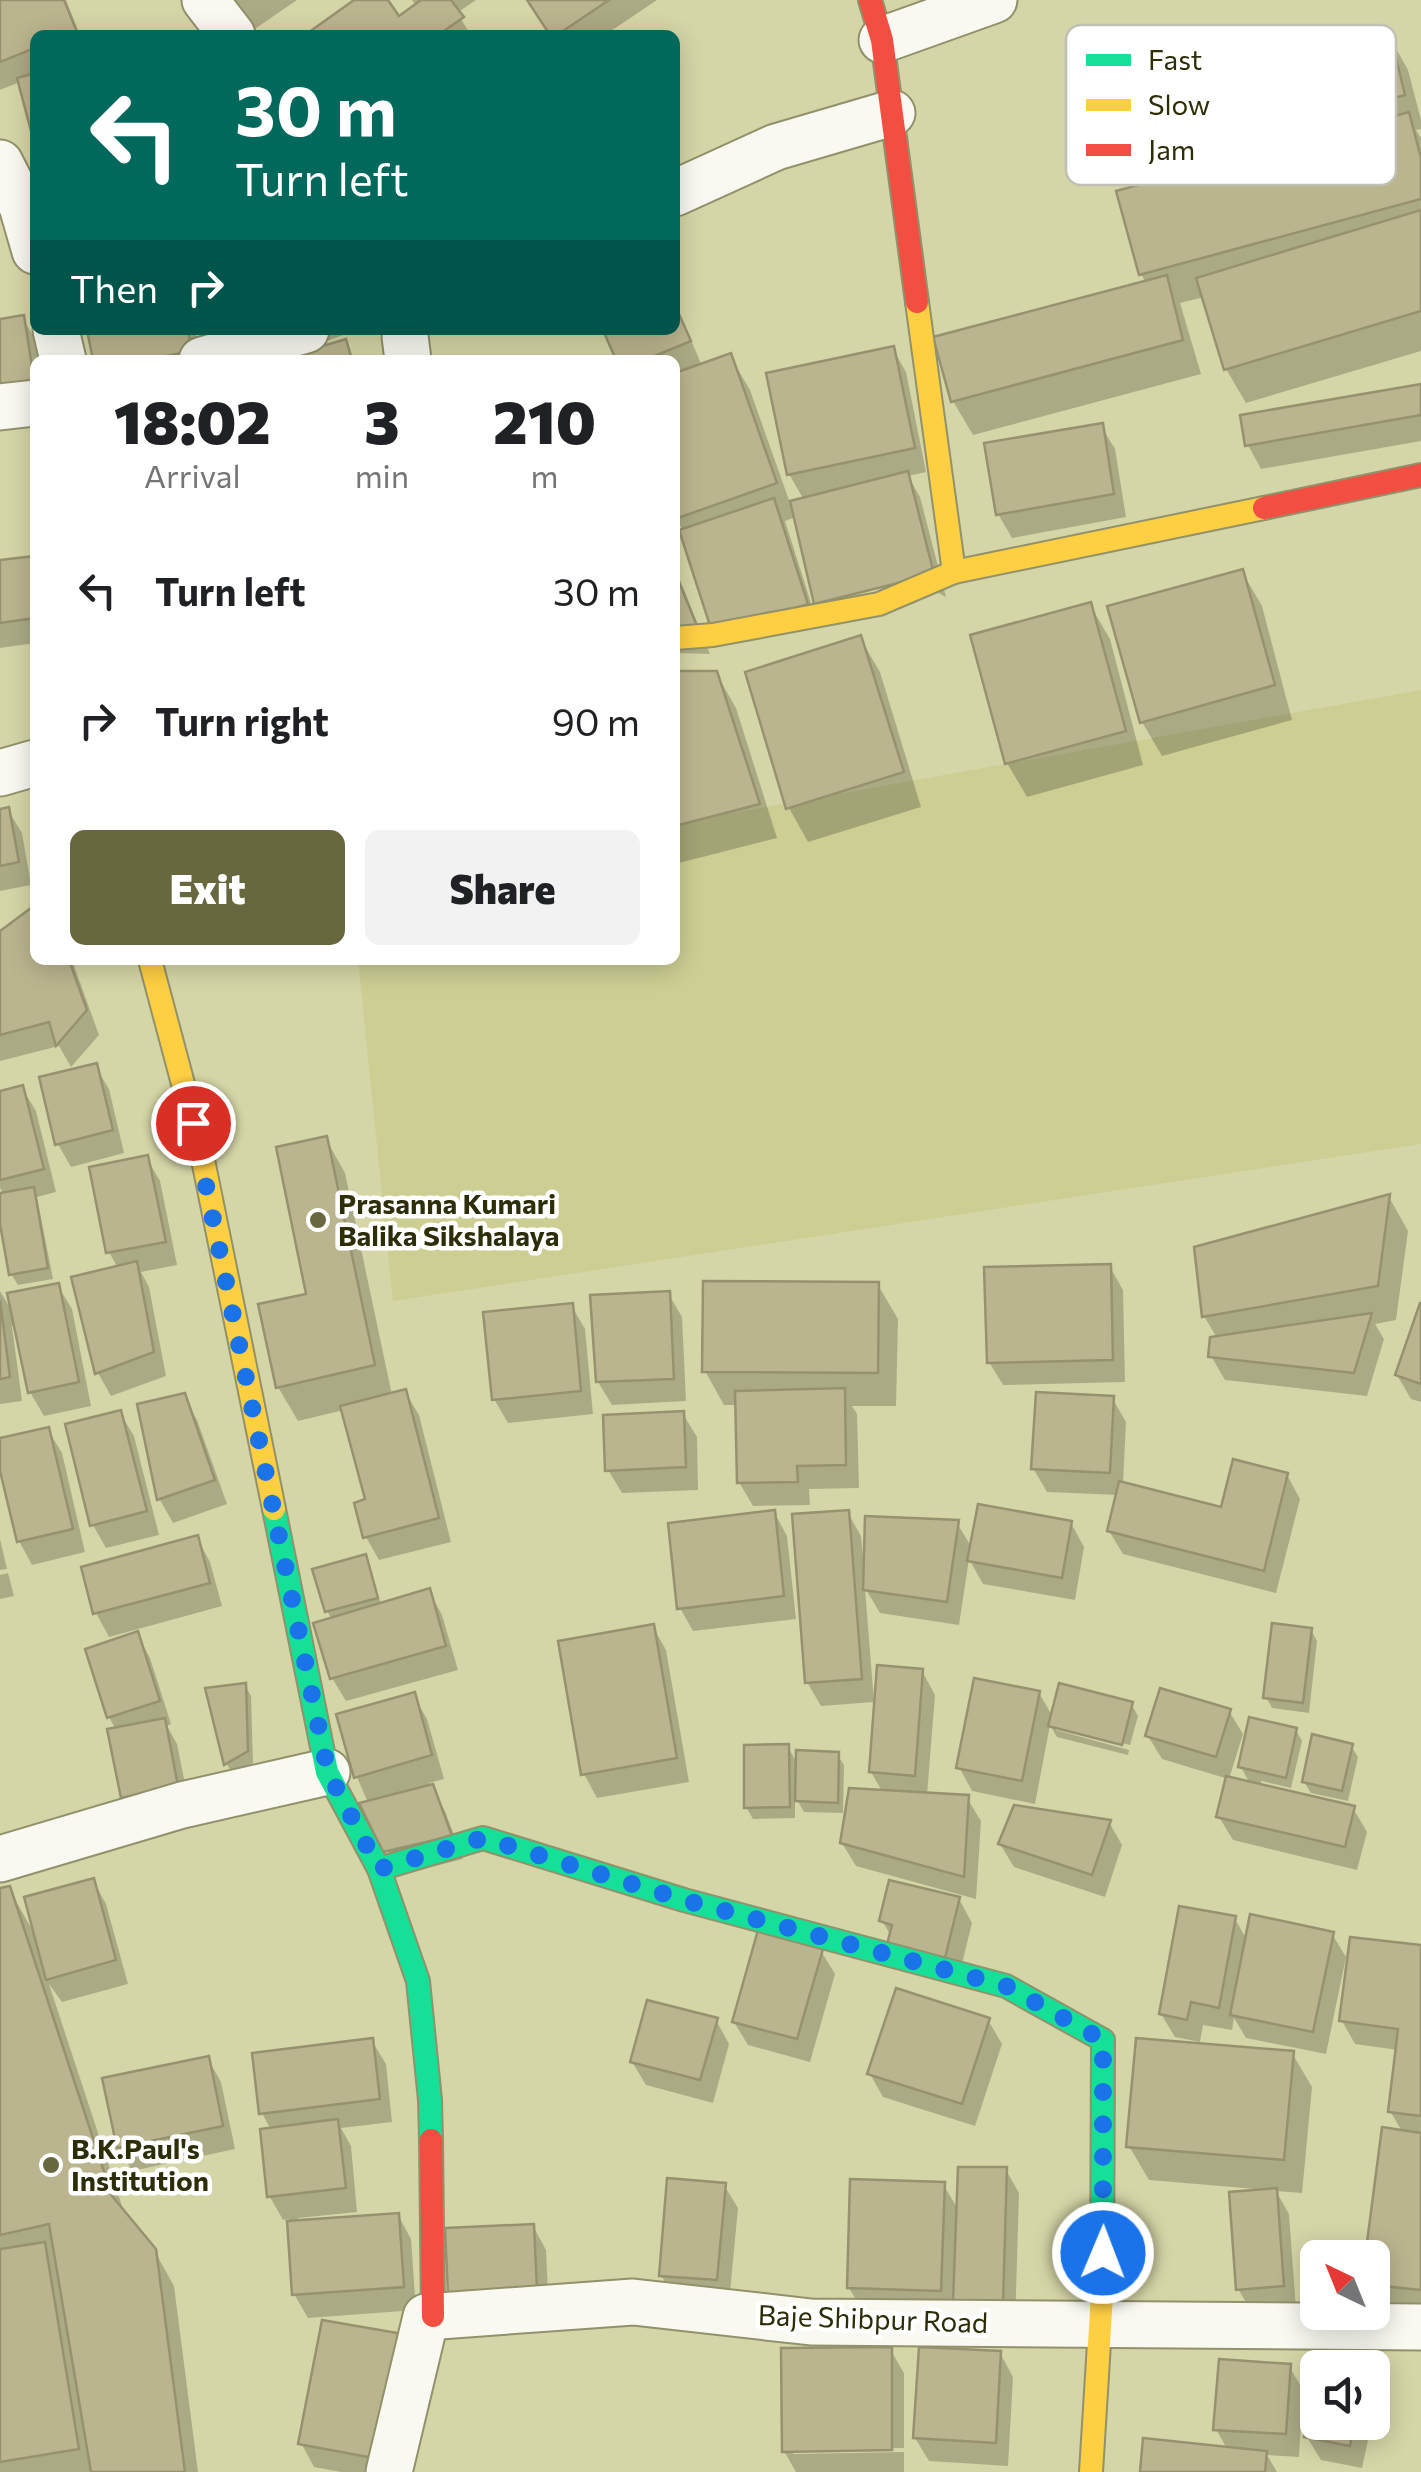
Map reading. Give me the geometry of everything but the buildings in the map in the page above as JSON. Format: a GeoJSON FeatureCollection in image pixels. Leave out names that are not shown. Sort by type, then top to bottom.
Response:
{"type":"FeatureCollection","features":[{"type":"Feature","properties":{"kind":"street"},"geometry":{"type":"LineString","coordinates":[[205,0],[228,30]]}},
{"type":"Feature","properties":{"kind":"street"},"geometry":{"type":"LineString","coordinates":[[954,572],[876,20],[994,0]]}},
{"type":"Feature","properties":{"kind":"street"},"geometry":{"type":"LineString","coordinates":[[680,191],[776,147],[892,112]]}},
{"type":"Feature","properties":{"kind":"street"},"geometry":{"type":"LineString","coordinates":[[0,163],[22,206],[30,234]]}},
{"type":"Feature","properties":{"kind":"street"},"geometry":{"type":"LineString","coordinates":[[219,355],[289,335]]}},
{"type":"Feature","properties":{"kind":"street"},"geometry":{"type":"LineString","coordinates":[[0,408],[30,403]]}},
{"type":"Feature","properties":{"kind":"street"},"geometry":{"type":"LineString","coordinates":[[680,638],[878,604],[954,572],[1421,475]]}},
{"type":"Feature","properties":{"kind":"street"},"geometry":{"type":"LineString","coordinates":[[0,773],[30,764]]}},
{"type":"Feature","properties":{"kind":"street"},"geometry":{"type":"LineString","coordinates":[[151,965],[202,1155],[328,1772],[379,1869],[418,1982],[430,2100],[432,2316],[426,2317],[389,2472]]}},
{"type":"Feature","properties":{"kind":"street"},"geometry":{"type":"LineString","coordinates":[[0,1858],[182,1804],[328,1772]]}},
{"type":"Feature","properties":{"kind":"street"},"geometry":{"type":"LineString","coordinates":[[379,1869],[483,1838],[684,1900],[1006,1986],[1103,2040],[1102,2324],[1091,2472]]}},
{"type":"Feature","properties":{"kind":"street","name":"Baje Shibpur Road"},"geometry":{"type":"LineString","coordinates":[[432,2316],[633,2302],[810,2322],[1421,2327]]}},
{"type":"Feature","properties":{"kind":"green space"},"geometry":{"type":"Polygon","coordinates":[[[1421,690],[1421,1144],[393,1301],[359,965],[680,965],[680,822],[1421,690]]]}},
{"type":"Feature","properties":{"kind":"traffic: fast"},"geometry":{"type":"LineString","coordinates":[[274,1509],[327,1772],[379,1869],[418,1981],[431,2140]]}},
{"type":"Feature","properties":{"kind":"traffic: fast"},"geometry":{"type":"LineString","coordinates":[[379,1869],[483,1838],[684,1900],[1006,1986],[1103,2040],[1102,2295]]}},
{"type":"Feature","properties":{"kind":"traffic: slow"},"geometry":{"type":"LineString","coordinates":[[917,302],[954,572]]}},
{"type":"Feature","properties":{"kind":"traffic: slow"},"geometry":{"type":"LineString","coordinates":[[680,638],[879,604],[954,572],[1264,508]]}},
{"type":"Feature","properties":{"kind":"traffic: slow"},"geometry":{"type":"LineString","coordinates":[[151,965],[202,1155],[274,1509]]}},
{"type":"Feature","properties":{"kind":"traffic: slow"},"geometry":{"type":"LineString","coordinates":[[1091,2472],[1102,2295]]}},
{"type":"Feature","properties":{"kind":"traffic: jam"},"geometry":{"type":"LineString","coordinates":[[870,0],[882,40],[917,302]]}},
{"type":"Feature","properties":{"kind":"traffic: jam"},"geometry":{"type":"LineString","coordinates":[[1264,508],[1421,475]]}},
{"type":"Feature","properties":{"kind":"traffic: jam"},"geometry":{"type":"LineString","coordinates":[[431,2140],[433,2316]]}},
{"type":"Feature","properties":{"kind":"place","name":"Prasanna Kumari Balika Sikshalaya"},"geometry":{"type":"Point","coordinates":[318,1220]}},
{"type":"Feature","properties":{"kind":"place","name":"B.K.Paul's Institution"},"geometry":{"type":"Point","coordinates":[51,2165]}},
{"type":"Feature","properties":{"kind":"route"},"geometry":{"type":"LineString","coordinates":[[193,1123],[328,1772],[379,1869],[483,1838],[684,1900],[1006,1986],[1103,2040],[1103,2253]]}}]}
